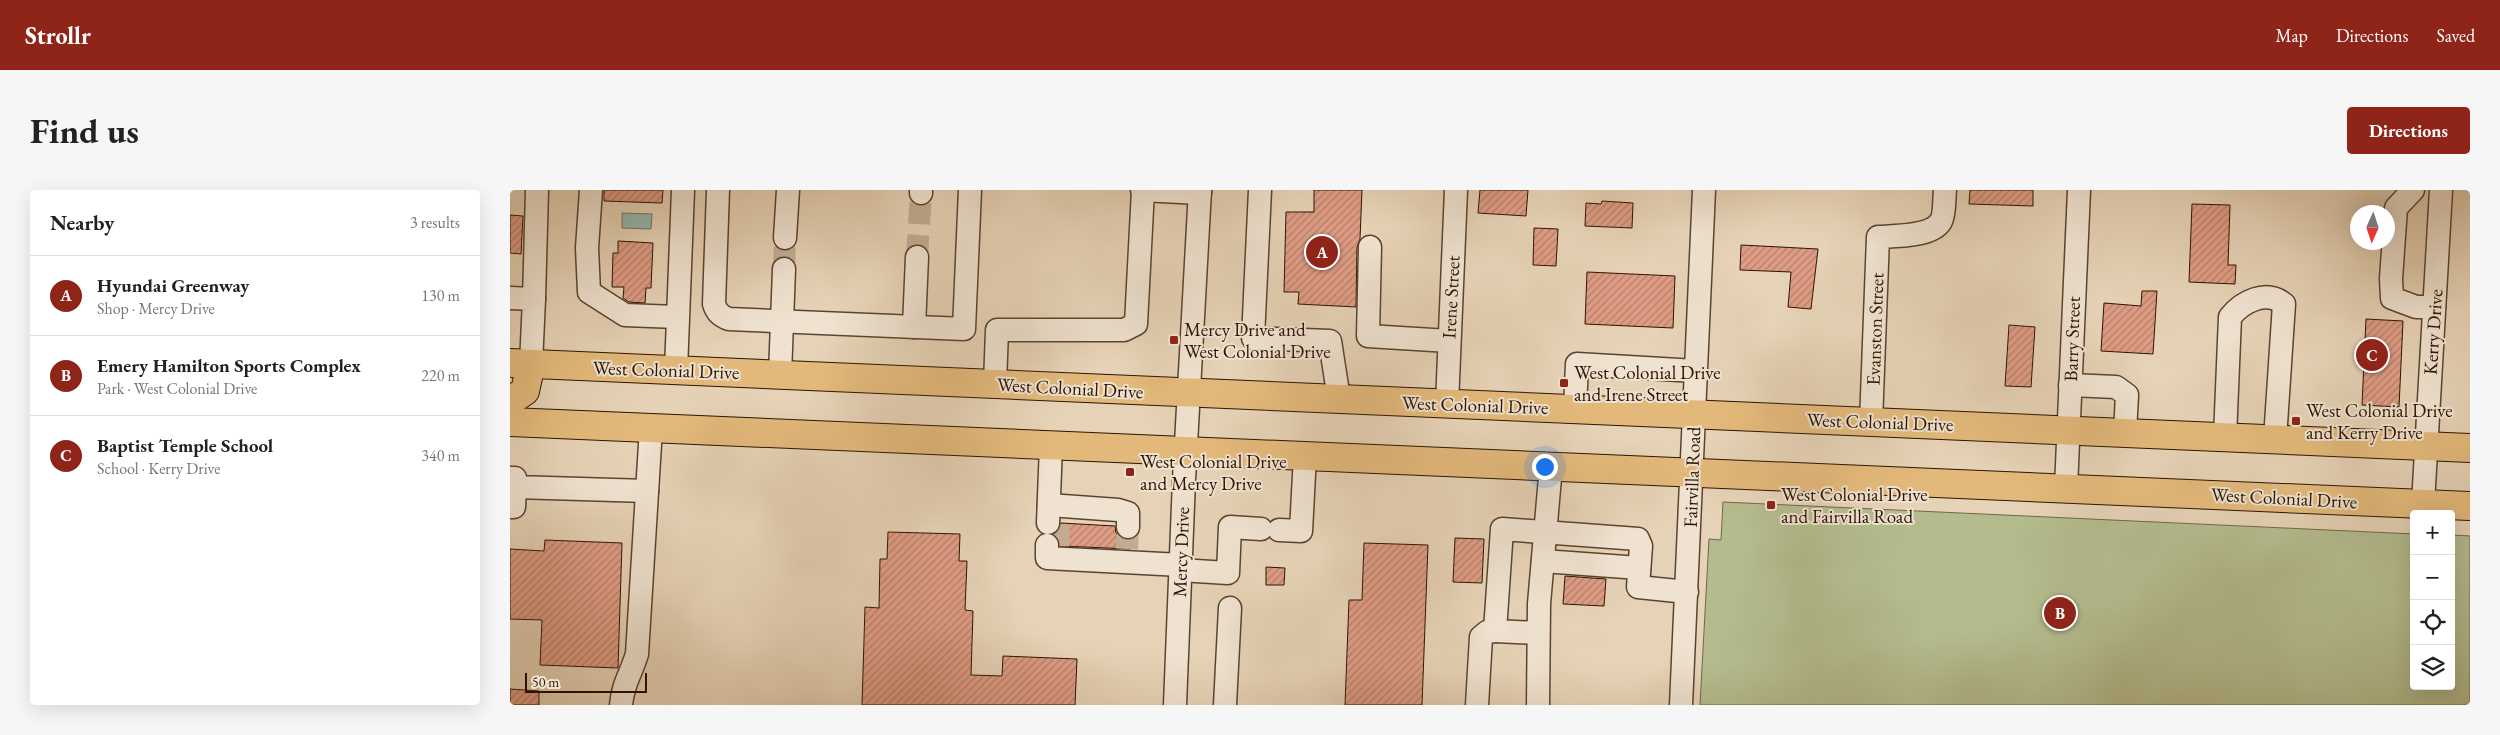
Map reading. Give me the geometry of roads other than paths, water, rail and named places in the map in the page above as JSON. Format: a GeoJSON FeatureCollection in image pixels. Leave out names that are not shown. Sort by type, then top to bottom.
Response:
{"type":"FeatureCollection","features":[{"type":"Feature","properties":{"kind":"highway","name":"West Colonial Drive"},"geometry":{"type":"LineString","coordinates":[[521,363],[2068,430],[2125,432],[2226,425],[2276,426],[2426,446],[2470,448]]}},
{"type":"Feature","properties":{"kind":"highway"},"geometry":{"type":"LineString","coordinates":[[510,401],[526,391],[521,363]]}},
{"type":"Feature","properties":{"kind":"highway","name":"West Colonial Drive"},"geometry":{"type":"LineString","coordinates":[[510,422],[2470,506]]}},
{"type":"Feature","properties":{"kind":"street"},"geometry":{"type":"LineString","coordinates":[[521,363],[534,299],[537,190]]}},
{"type":"Feature","properties":{"kind":"street"},"geometry":{"type":"LineString","coordinates":[[591,190],[588,248],[589,292],[625,315],[677,317]]}},
{"type":"Feature","properties":{"kind":"street"},"geometry":{"type":"LineString","coordinates":[[676,370],[684,190]]}},
{"type":"Feature","properties":{"kind":"street"},"geometry":{"type":"LineString","coordinates":[[718,190],[714,304],[717,312],[729,320],[997,330],[1124,330],[1136,324],[1142,190],[1200,191]]}},
{"type":"Feature","properties":{"kind":"street"},"geometry":{"type":"LineString","coordinates":[[785,238],[788,190]]}},
{"type":"Feature","properties":{"kind":"street"},"geometry":{"type":"LineString","coordinates":[[964,329],[970,190]]}},
{"type":"Feature","properties":{"kind":"street"},"geometry":{"type":"LineString","coordinates":[[1260,190],[1253,338],[1330,341],[1340,399]]}},
{"type":"Feature","properties":{"kind":"street","name":"Irene Street"},"geometry":{"type":"LineString","coordinates":[[1447,404],[1456,190]]}},
{"type":"Feature","properties":{"kind":"street","name":"Fairvilla Road"},"geometry":{"type":"LineString","coordinates":[[1681,705],[1704,190]]}},
{"type":"Feature","properties":{"kind":"street","name":"Evanston Street"},"geometry":{"type":"LineString","coordinates":[[1871,422],[1878,237],[1915,234],[1934,229],[1942,220],[1945,190]]}},
{"type":"Feature","properties":{"kind":"street","name":"Barry Street"},"geometry":{"type":"LineString","coordinates":[[2066,488],[2079,190]]}},
{"type":"Feature","properties":{"kind":"street"},"geometry":{"type":"LineString","coordinates":[[2413,190],[2396,208],[2391,279],[2392,298],[2416,307],[2434,307]]}},
{"type":"Feature","properties":{"kind":"street","name":"Kerry Drive"},"geometry":{"type":"LineString","coordinates":[[2422,504],[2441,190]]}},
{"type":"Feature","properties":{"kind":"street","name":"Mercy Drive"},"geometry":{"type":"LineString","coordinates":[[1175,705],[1200,191]]}},
{"type":"Feature","properties":{"kind":"street"},"geometry":{"type":"LineString","coordinates":[[1370,247],[1368,336],[1449,340]]}},
{"type":"Feature","properties":{"kind":"street"},"geometry":{"type":"LineString","coordinates":[[914,327],[917,257]]}},
{"type":"Feature","properties":{"kind":"street"},"geometry":{"type":"LineString","coordinates":[[780,374],[784,269]]}},
{"type":"Feature","properties":{"kind":"street"},"geometry":{"type":"LineString","coordinates":[[510,298],[534,299]]}},
{"type":"Feature","properties":{"kind":"street"},"geometry":{"type":"LineString","coordinates":[[2226,425],[2230,317],[2247,301],[2262,299],[2280,301],[2284,304],[2276,426]]}},
{"type":"Feature","properties":{"kind":"street"},"geometry":{"type":"LineString","coordinates":[[995,384],[997,330]]}},
{"type":"Feature","properties":{"kind":"street"},"geometry":{"type":"LineString","coordinates":[[1575,409],[1577,364],[1696,371]]}},
{"type":"Feature","properties":{"kind":"street"},"geometry":{"type":"LineString","coordinates":[[2070,385],[2116,387],[2127,395],[2125,432]]}},
{"type":"Feature","properties":{"kind":"street"},"geometry":{"type":"LineString","coordinates":[[622,705],[622,689],[633,669],[637,654],[651,428]]}},
{"type":"Feature","properties":{"kind":"street"},"geometry":{"type":"LineString","coordinates":[[1051,445],[1059,514],[1121,521]]}},
{"type":"Feature","properties":{"kind":"street"},"geometry":{"type":"LineString","coordinates":[[1060,551],[1122,556],[1181,568],[1228,573],[1230,527],[1301,531],[1305,456]]}},
{"type":"Feature","properties":{"kind":"street"},"geometry":{"type":"LineString","coordinates":[[1538,705],[1538,633],[1551,466]]}},
{"type":"Feature","properties":{"kind":"street"},"geometry":{"type":"LineString","coordinates":[[512,490],[647,491]]}},
{"type":"Feature","properties":{"kind":"street"},"geometry":{"type":"LineString","coordinates":[[1495,630],[1502,529],[1638,539],[1641,546],[1640,578]]}},
{"type":"Feature","properties":{"kind":"street"},"geometry":{"type":"LineString","coordinates":[[1543,561],[1640,578],[1686,592]]}},
{"type":"Feature","properties":{"kind":"street"},"geometry":{"type":"LineString","coordinates":[[1225,705],[1230,608]]}},
{"type":"Feature","properties":{"kind":"street"},"geometry":{"type":"LineString","coordinates":[[1477,705],[1481,637],[1487,632],[1495,630],[1538,633]]}},
{"type":"Feature","properties":{"kind":"water"},"geometry":{"type":"Polygon","coordinates":[[[622,213],[652,214],[651,229],[622,228],[622,213]]]}},
{"type":"Feature","properties":{"kind":"tunnel"},"geometry":{"type":"LineString","coordinates":[[917,257],[921,193]]}},
{"type":"Feature","properties":{"kind":"tunnel"},"geometry":{"type":"LineString","coordinates":[[784,269],[785,238]]}},
{"type":"Feature","properties":{"kind":"tunnel"},"geometry":{"type":"LineString","coordinates":[[1058,546],[1059,523]]}},
{"type":"Feature","properties":{"kind":"tunnel"},"geometry":{"type":"LineString","coordinates":[[1127,549],[1128,527]]}},
{"type":"Feature","properties":{"kind":"place","name":"Hyundai Greenway"},"geometry":{"type":"Point","coordinates":[1322,252]}},
{"type":"Feature","properties":{"kind":"place","name":"Mercy Drive and West Colonial Drive"},"geometry":{"type":"Point","coordinates":[1174,340]}},
{"type":"Feature","properties":{"kind":"place","name":"Baptist Temple School"},"geometry":{"type":"Point","coordinates":[2372,355]}},
{"type":"Feature","properties":{"kind":"place","name":"West Colonial Drive and Irene Street"},"geometry":{"type":"Point","coordinates":[1564,383]}},
{"type":"Feature","properties":{"kind":"place","name":"West Colonial Drive and Kerry Drive"},"geometry":{"type":"Point","coordinates":[2296,421]}},
{"type":"Feature","properties":{"kind":"place","name":"West Colonial Drive and Mercy Drive"},"geometry":{"type":"Point","coordinates":[1130,472]}},
{"type":"Feature","properties":{"kind":"place","name":"West Colonial Drive and Fairvilla Road"},"geometry":{"type":"Point","coordinates":[1771,505]}},
{"type":"Feature","properties":{"kind":"place","name":"Emery Hamilton Sports Complex"},"geometry":{"type":"Point","coordinates":[2060,613]}}]}
